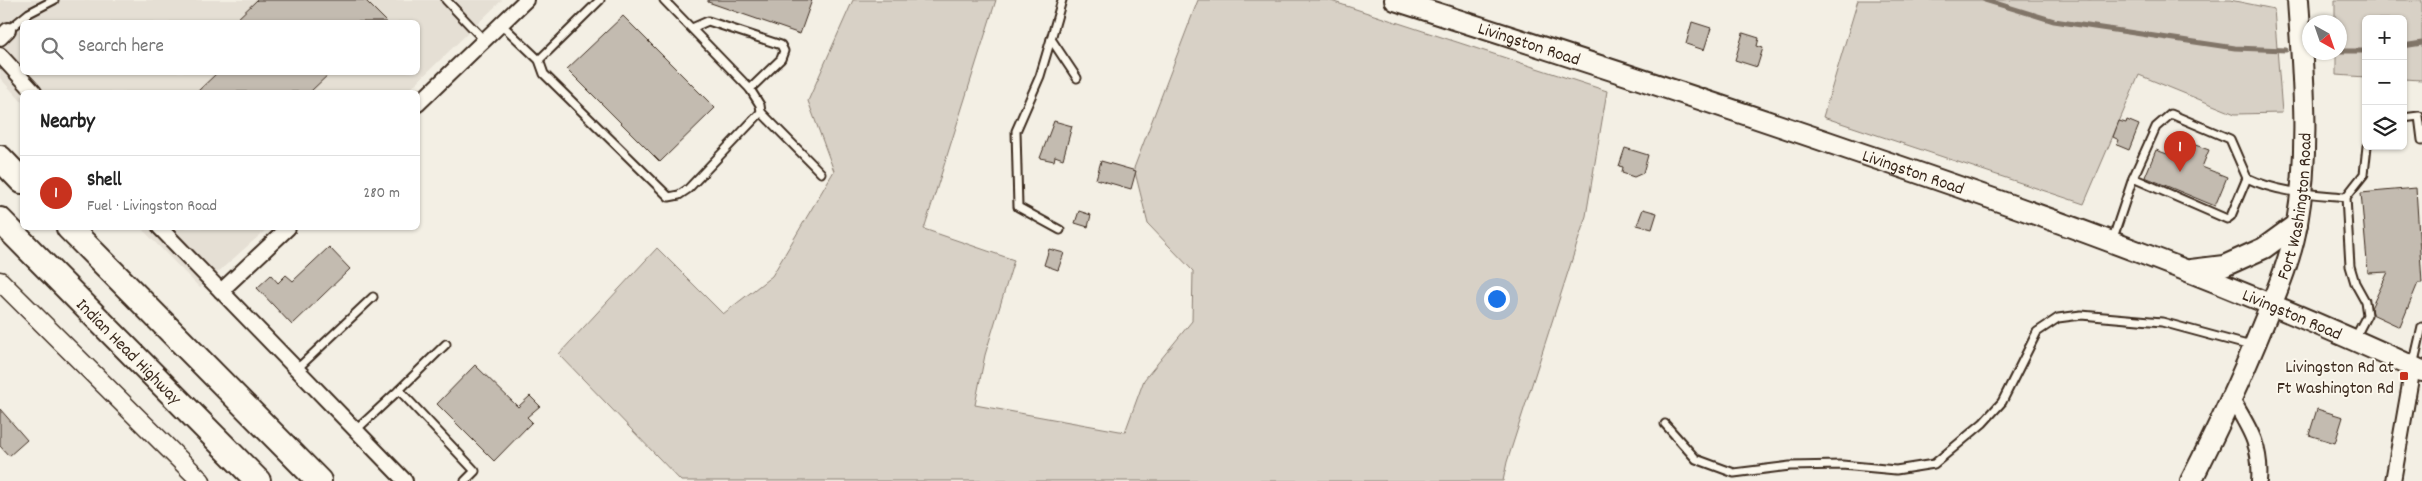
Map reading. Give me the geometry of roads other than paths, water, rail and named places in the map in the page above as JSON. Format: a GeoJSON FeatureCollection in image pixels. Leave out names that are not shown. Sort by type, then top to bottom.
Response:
{"type":"FeatureCollection","features":[{"type":"Feature","properties":{"kind":"highway"},"geometry":{"type":"LineString","coordinates":[[0,158],[20,179]]}},
{"type":"Feature","properties":{"kind":"highway","name":"Indian Head Highway"},"geometry":{"type":"LineString","coordinates":[[0,220],[258,481]]}},
{"type":"Feature","properties":{"kind":"highway"},"geometry":{"type":"LineString","coordinates":[[70,230],[319,481]]}},
{"type":"Feature","properties":{"kind":"main road","name":"Livingston Road"},"geometry":{"type":"LineString","coordinates":[[1396,0],[1700,98],[1985,195],[2189,270],[2355,340],[2417,369]]}},
{"type":"Feature","properties":{"kind":"main road","name":"Fort Washington Road"},"geometry":{"type":"LineString","coordinates":[[2191,481],[2232,399],[2254,347],[2288,260],[2297,224],[2301,193],[2304,100],[2298,0]]}},
{"type":"Feature","properties":{"kind":"main road"},"geometry":{"type":"LineString","coordinates":[[2189,270],[2224,266],[2264,248],[2297,224]]}},
{"type":"Feature","properties":{"kind":"street"},"geometry":{"type":"LineString","coordinates":[[420,102],[526,0]]}},
{"type":"Feature","properties":{"kind":"street"},"geometry":{"type":"LineString","coordinates":[[0,55],[32,90]]}},
{"type":"Feature","properties":{"kind":"street"},"geometry":{"type":"LineString","coordinates":[[162,230],[405,481]]}},
{"type":"Feature","properties":{"kind":"street"},"geometry":{"type":"LineString","coordinates":[[221,291],[286,230]]}},
{"type":"Feature","properties":{"kind":"street"},"geometry":{"type":"LineString","coordinates":[[0,281],[201,481]]}},
{"type":"Feature","properties":{"kind":"street"},"geometry":{"type":"LineString","coordinates":[[2393,481],[2417,369]]}},
{"type":"Feature","properties":{"kind":"street"},"geometry":{"type":"LineString","coordinates":[[2232,399],[2258,445],[2260,461],[2259,481]]}},
{"type":"Feature","properties":{"kind":"lane"},"geometry":{"type":"LineString","coordinates":[[21,20],[29,13],[54,0]]}},
{"type":"Feature","properties":{"kind":"lane"},"geometry":{"type":"LineString","coordinates":[[446,0],[484,40]]}},
{"type":"Feature","properties":{"kind":"lane"},"geometry":{"type":"LineString","coordinates":[[539,60],[600,0]]}},
{"type":"Feature","properties":{"kind":"lane"},"geometry":{"type":"LineString","coordinates":[[664,0],[750,89],[760,105],[761,112],[821,173]]}},
{"type":"Feature","properties":{"kind":"lane"},"geometry":{"type":"LineString","coordinates":[[1060,230],[1018,208],[1016,131],[1040,76],[1062,0]]}},
{"type":"Feature","properties":{"kind":"lane"},"geometry":{"type":"LineString","coordinates":[[4,34],[20,21]]}},
{"type":"Feature","properties":{"kind":"lane"},"geometry":{"type":"LineString","coordinates":[[692,28],[708,21],[781,45],[784,51],[782,59],[750,89]]}},
{"type":"Feature","properties":{"kind":"lane"},"geometry":{"type":"LineString","coordinates":[[501,24],[539,60],[544,74],[670,197],[679,195],[688,189],[761,112]]}},
{"type":"Feature","properties":{"kind":"lane"},"geometry":{"type":"LineString","coordinates":[[1051,39],[1077,78]]}},
{"type":"Feature","properties":{"kind":"lane"},"geometry":{"type":"LineString","coordinates":[[2111,241],[2133,178],[2156,127],[2171,114],[2230,139],[2247,178],[2261,185],[2301,193],[2346,197]]}},
{"type":"Feature","properties":{"kind":"lane"},"geometry":{"type":"LineString","coordinates":[[2407,118],[2420,116],[2422,140]]}},
{"type":"Feature","properties":{"kind":"lane"},"geometry":{"type":"LineString","coordinates":[[2355,340],[2367,316],[2365,301],[2355,283],[2350,266],[2346,197],[2364,174],[2367,150]]}},
{"type":"Feature","properties":{"kind":"lane"},"geometry":{"type":"LineString","coordinates":[[2133,178],[2227,219],[2231,216],[2247,178]]}},
{"type":"Feature","properties":{"kind":"lane"},"geometry":{"type":"LineString","coordinates":[[297,369],[373,297]]}},
{"type":"Feature","properties":{"kind":"lane"},"geometry":{"type":"LineString","coordinates":[[1665,424],[1696,459],[1734,473],[1790,466],[1842,465],[1896,470],[1934,464],[1982,423],[2002,402],[2037,332],[2058,318],[2081,315],[2162,322],[2254,347]]}},
{"type":"Feature","properties":{"kind":"lane"},"geometry":{"type":"LineString","coordinates":[[2417,369],[2422,327]]}},
{"type":"Feature","properties":{"kind":"lane"},"geometry":{"type":"LineString","coordinates":[[356,430],[446,344]]}},
{"type":"Feature","properties":{"kind":"lane"},"geometry":{"type":"LineString","coordinates":[[399,390],[475,471],[465,481]]}},
{"type":"Feature","properties":{"kind":"waterway"},"geometry":{"type":"LineString","coordinates":[[1985,0],[2054,21],[2235,48],[2286,50]]}},
{"type":"Feature","properties":{"kind":"waterway"},"geometry":{"type":"LineString","coordinates":[[2407,45],[2422,43]]}},
{"type":"Feature","properties":{"kind":"waterway"},"geometry":{"type":"LineString","coordinates":[[2347,51],[2362,51]]}},
{"type":"Feature","properties":{"kind":"place","name":"Shell"},"geometry":{"type":"Point","coordinates":[2180,172]}},
{"type":"Feature","properties":{"kind":"place","name":"Livingston Rd at Ft Washington Rd"},"geometry":{"type":"Point","coordinates":[2404,376]}}]}
